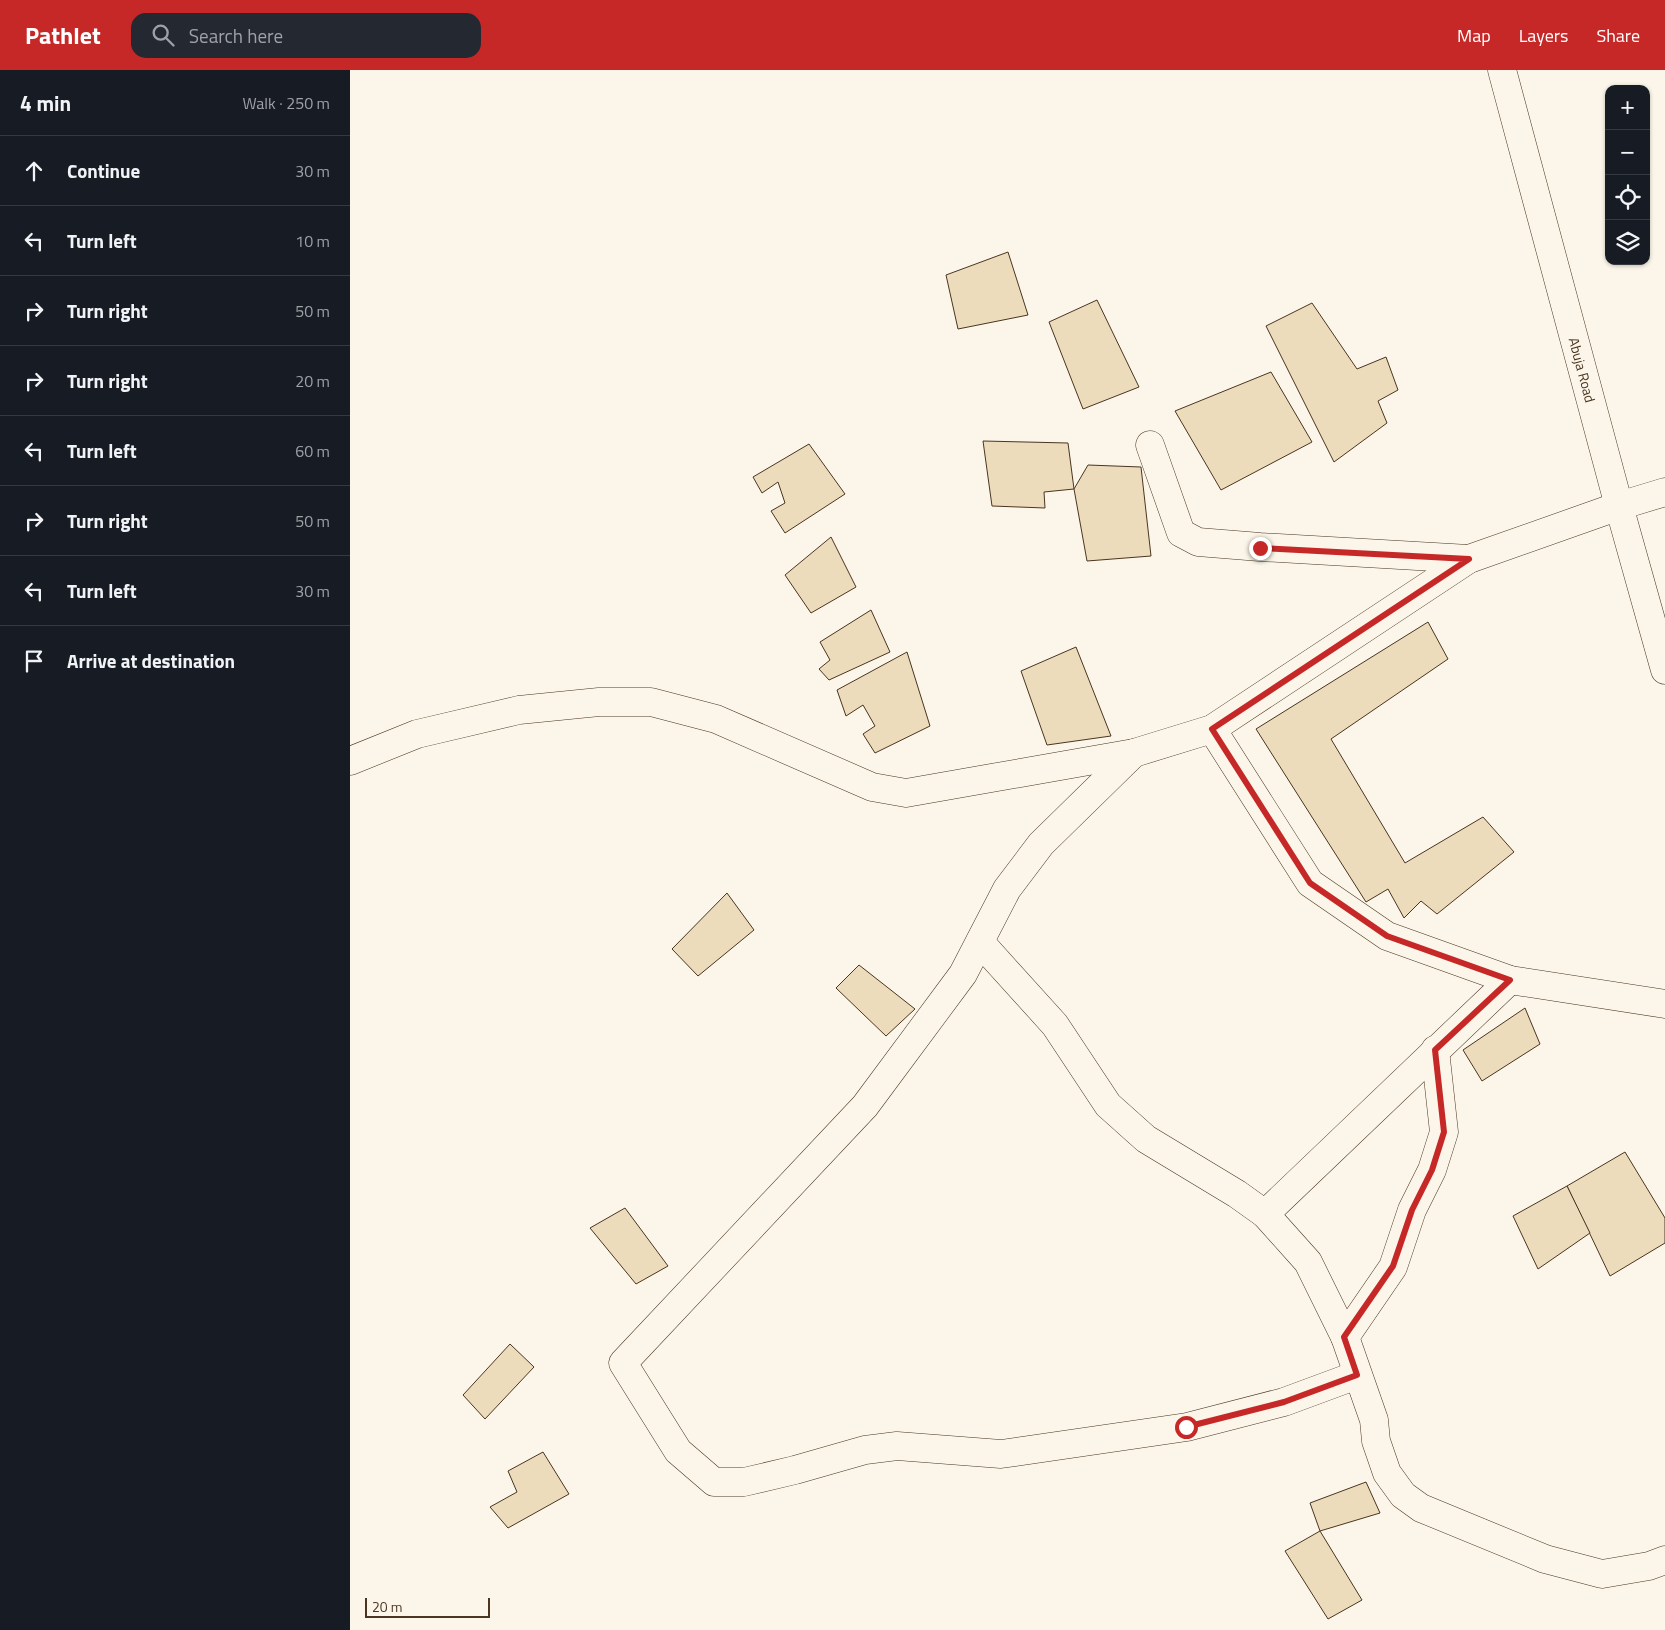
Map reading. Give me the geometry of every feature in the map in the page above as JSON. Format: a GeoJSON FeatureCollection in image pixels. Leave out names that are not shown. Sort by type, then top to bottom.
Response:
{"type":"FeatureCollection","features":[{"type":"Feature","properties":{"kind":"street","name":"Abuja Road"},"geometry":{"type":"LineString","coordinates":[[1502,70],[1618,506],[1665,670]]}},
{"type":"Feature","properties":{"kind":"street"},"geometry":{"type":"LineString","coordinates":[[1150,445],[1181,533],[1198,542],[1260,548],[1469,559]]}},
{"type":"Feature","properties":{"kind":"street"},"geometry":{"type":"LineString","coordinates":[[350,761],[417,734],[519,710],[599,702],[651,702],[716,718],[872,787],[906,793],[1134,753],[1212,729],[1469,559],[1618,506],[1665,492]]}},
{"type":"Feature","properties":{"kind":"street"},"geometry":{"type":"LineString","coordinates":[[1212,729],[1310,883],[1387,936],[1510,980],[1665,1004]]}},
{"type":"Feature","properties":{"kind":"street"},"geometry":{"type":"LineString","coordinates":[[1134,753],[1041,844],[1007,889],[963,974],[865,1106],[623,1363],[678,1451],[714,1482],[744,1482],[865,1450],[898,1446],[1001,1454],[1186,1427],[1284,1402],[1357,1375]]}},
{"type":"Feature","properties":{"kind":"street"},"geometry":{"type":"LineString","coordinates":[[980,942],[1055,1025],[1108,1104],[1146,1139],[1238,1194],[1264,1214],[1308,1262],[1344,1337],[1374,1420],[1376,1441],[1387,1473],[1403,1495],[1421,1508],[1545,1559],[1602,1574],[1649,1566],[1665,1560]]}},
{"type":"Feature","properties":{"kind":"street"},"geometry":{"type":"LineString","coordinates":[[1264,1214],[1510,980]]}},
{"type":"Feature","properties":{"kind":"street"},"geometry":{"type":"LineString","coordinates":[[1344,1337],[1393,1266],[1412,1210],[1432,1170],[1444,1132],[1435,1050]]}},
{"type":"Feature","properties":{"kind":"building"},"geometry":{"type":"Polygon","coordinates":[[[1008,252],[1028,315],[958,329],[946,275],[1008,252]]]}},
{"type":"Feature","properties":{"kind":"building"},"geometry":{"type":"Polygon","coordinates":[[[1097,300],[1139,387],[1083,409],[1049,322],[1097,300]]]}},
{"type":"Feature","properties":{"kind":"building"},"geometry":{"type":"Polygon","coordinates":[[[1312,303],[1357,369],[1386,357],[1398,390],[1378,401],[1387,423],[1334,462],[1266,326],[1312,303]]]}},
{"type":"Feature","properties":{"kind":"building"},"geometry":{"type":"Polygon","coordinates":[[[1271,372],[1312,442],[1221,490],[1175,411],[1271,372]]]}},
{"type":"Feature","properties":{"kind":"building"},"geometry":{"type":"Polygon","coordinates":[[[983,441],[1068,443],[1074,489],[1044,492],[1045,508],[992,506],[983,441]]]}},
{"type":"Feature","properties":{"kind":"building"},"geometry":{"type":"Polygon","coordinates":[[[809,444],[845,494],[785,533],[771,511],[785,503],[778,482],[762,493],[753,477],[809,444]]]}},
{"type":"Feature","properties":{"kind":"building"},"geometry":{"type":"Polygon","coordinates":[[[1088,465],[1141,467],[1151,556],[1087,561],[1074,489],[1088,465]]]}},
{"type":"Feature","properties":{"kind":"building"},"geometry":{"type":"Polygon","coordinates":[[[831,537],[856,587],[811,613],[785,575],[831,537]]]}},
{"type":"Feature","properties":{"kind":"building"},"geometry":{"type":"Polygon","coordinates":[[[871,610],[890,652],[829,680],[819,669],[830,660],[820,642],[871,610]]]}},
{"type":"Feature","properties":{"kind":"building"},"geometry":{"type":"Polygon","coordinates":[[[1428,622],[1448,659],[1331,739],[1405,863],[1483,817],[1514,852],[1437,914],[1421,901],[1404,918],[1388,889],[1366,902],[1256,729],[1428,622]]]}},
{"type":"Feature","properties":{"kind":"building"},"geometry":{"type":"Polygon","coordinates":[[[1076,647],[1111,736],[1047,745],[1021,671],[1076,647]]]}},
{"type":"Feature","properties":{"kind":"building"},"geometry":{"type":"Polygon","coordinates":[[[907,652],[930,726],[875,753],[863,734],[875,726],[863,705],[846,716],[837,690],[907,652]]]}},
{"type":"Feature","properties":{"kind":"building"},"geometry":{"type":"Polygon","coordinates":[[[727,893],[754,930],[698,976],[672,949],[727,893]]]}},
{"type":"Feature","properties":{"kind":"building"},"geometry":{"type":"Polygon","coordinates":[[[859,965],[915,1009],[886,1036],[836,988],[859,965]]]}},
{"type":"Feature","properties":{"kind":"building"},"geometry":{"type":"Polygon","coordinates":[[[1525,1008],[1540,1044],[1482,1081],[1463,1050],[1525,1008]]]}},
{"type":"Feature","properties":{"kind":"building"},"geometry":{"type":"Polygon","coordinates":[[[1625,1152],[1665,1218],[1665,1243],[1610,1276],[1567,1186],[1625,1152]]]}},
{"type":"Feature","properties":{"kind":"building"},"geometry":{"type":"Polygon","coordinates":[[[1567,1186],[1590,1233],[1538,1269],[1513,1216],[1567,1186]]]}},
{"type":"Feature","properties":{"kind":"building"},"geometry":{"type":"Polygon","coordinates":[[[625,1208],[668,1266],[636,1284],[590,1228],[625,1208]]]}},
{"type":"Feature","properties":{"kind":"building"},"geometry":{"type":"Polygon","coordinates":[[[510,1344],[534,1367],[485,1419],[463,1395],[510,1344]]]}},
{"type":"Feature","properties":{"kind":"building"},"geometry":{"type":"Polygon","coordinates":[[[543,1452],[569,1494],[508,1528],[490,1507],[517,1492],[508,1471],[543,1452]]]}},
{"type":"Feature","properties":{"kind":"building"},"geometry":{"type":"Polygon","coordinates":[[[1366,1482],[1380,1513],[1320,1531],[1310,1503],[1366,1482]]]}},
{"type":"Feature","properties":{"kind":"building"},"geometry":{"type":"Polygon","coordinates":[[[1320,1531],[1362,1600],[1328,1619],[1285,1551],[1320,1531]]]}},
{"type":"Feature","properties":{"kind":"route"},"geometry":{"type":"LineString","coordinates":[[1186,1427],[1284,1402],[1357,1375],[1344,1337],[1393,1266],[1412,1210],[1432,1170],[1444,1132],[1435,1050],[1510,980],[1387,936],[1310,883],[1212,729],[1469,559],[1260,548]]}}]}
